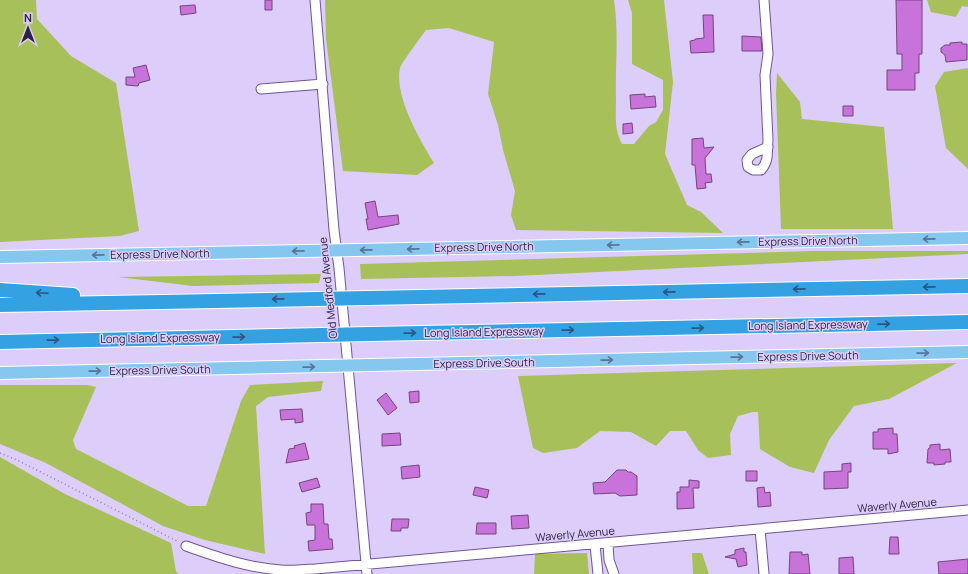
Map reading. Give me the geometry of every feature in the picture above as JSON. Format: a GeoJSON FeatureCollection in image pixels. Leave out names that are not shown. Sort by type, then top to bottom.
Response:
{"type":"FeatureCollection","features":[{"type":"Feature","properties":{"kind":"highway"},"geometry":{"type":"LineString","coordinates":[[0,305],[968,286]]}},
{"type":"Feature","properties":{"kind":"highway"},"geometry":{"type":"LineString","coordinates":[[0,290],[151,302]]}},
{"type":"Feature","properties":{"kind":"highway","name":"Long Island Expressway"},"geometry":{"type":"LineString","coordinates":[[0,342],[968,322]]}},
{"type":"Feature","properties":{"kind":"highway"},"geometry":{"type":"LineString","coordinates":[[0,345],[33,341]]}},
{"type":"Feature","properties":{"kind":"main road","name":"Express Drive North"},"geometry":{"type":"LineString","coordinates":[[0,257],[968,238]]}},
{"type":"Feature","properties":{"kind":"main road","name":"Express Drive South"},"geometry":{"type":"LineString","coordinates":[[0,373],[968,352]]}},
{"type":"Feature","properties":{"kind":"street","name":"Old Medford Avenue"},"geometry":{"type":"LineString","coordinates":[[316,0],[334,230],[366,570]]}},
{"type":"Feature","properties":{"kind":"street"},"geometry":{"type":"LineString","coordinates":[[764,0],[768,54],[765,75],[768,147]]}},
{"type":"Feature","properties":{"kind":"street"},"geometry":{"type":"LineString","coordinates":[[261,89],[322,84]]}},
{"type":"Feature","properties":{"kind":"street","name":"Waverly Avenue"},"geometry":{"type":"LineString","coordinates":[[186,546],[218,558],[248,565],[282,570],[366,570],[595,545],[968,510]]}},
{"type":"Feature","properties":{"kind":"street"},"geometry":{"type":"LineString","coordinates":[[760,529],[764,574]]}},
{"type":"Feature","properties":{"kind":"street"},"geometry":{"type":"LineString","coordinates":[[608,544],[609,560],[614,574]]}},
{"type":"Feature","properties":{"kind":"street"},"geometry":{"type":"LineString","coordinates":[[595,545],[598,574]]}},
{"type":"Feature","properties":{"kind":"path"},"geometry":{"type":"LineString","coordinates":[[0,453],[17,460],[186,546]]}},
{"type":"Feature","properties":{"kind":"green space"},"geometry":{"type":"Polygon","coordinates":[[[0,0],[36,0],[37,19],[71,56],[116,83],[139,231],[120,236],[0,242],[0,0]]]}},
{"type":"Feature","properties":{"kind":"green space"},"geometry":{"type":"Polygon","coordinates":[[[325,0],[614,0],[617,37],[617,128],[622,144],[634,144],[649,126],[656,122],[663,110],[663,80],[632,64],[632,13],[628,0],[664,0],[673,82],[665,154],[687,205],[701,212],[723,233],[516,230],[511,215],[515,191],[503,150],[498,125],[488,94],[494,42],[449,28],[426,30],[400,68],[399,79],[404,104],[434,163],[417,175],[343,171],[326,39],[325,0]]]}},
{"type":"Feature","properties":{"kind":"green space"},"geometry":{"type":"Polygon","coordinates":[[[927,0],[968,0],[968,7],[962,6],[956,17],[931,12],[927,0]]]}},
{"type":"Feature","properties":{"kind":"green space"},"geometry":{"type":"Polygon","coordinates":[[[968,68],[968,169],[946,148],[935,86],[944,72],[968,68]]]}},
{"type":"Feature","properties":{"kind":"green space"},"geometry":{"type":"Polygon","coordinates":[[[777,73],[800,102],[802,119],[884,127],[893,229],[781,229],[776,93],[777,73]]]}},
{"type":"Feature","properties":{"kind":"green space"},"geometry":{"type":"Polygon","coordinates":[[[812,251],[968,251],[968,254],[515,276],[361,279],[360,264],[812,251]]]}},
{"type":"Feature","properties":{"kind":"green space"},"geometry":{"type":"Polygon","coordinates":[[[321,274],[319,283],[193,286],[118,277],[321,274]]]}},
{"type":"Feature","properties":{"kind":"green space"},"geometry":{"type":"Polygon","coordinates":[[[957,363],[889,399],[854,406],[829,440],[814,473],[790,467],[760,449],[758,412],[738,416],[730,434],[731,455],[708,458],[698,450],[686,431],[670,431],[656,446],[631,432],[600,431],[577,448],[543,453],[533,448],[518,376],[957,363]]]}},
{"type":"Feature","properties":{"kind":"green space"},"geometry":{"type":"Polygon","coordinates":[[[323,381],[321,391],[268,397],[256,406],[265,554],[205,540],[163,526],[46,463],[0,444],[0,385],[87,385],[96,387],[73,440],[76,449],[188,506],[206,506],[241,401],[250,385],[323,381]]]}},
{"type":"Feature","properties":{"kind":"green space"},"geometry":{"type":"Polygon","coordinates":[[[0,457],[65,494],[171,543],[176,571],[178,574],[0,574],[0,457]]]}},
{"type":"Feature","properties":{"kind":"green space"},"geometry":{"type":"Polygon","coordinates":[[[587,553],[589,574],[534,574],[535,554],[587,553]]]}},
{"type":"Feature","properties":{"kind":"green space"},"geometry":{"type":"Polygon","coordinates":[[[692,553],[702,553],[709,574],[693,574],[692,553]]]}},
{"type":"Feature","properties":{"kind":"building"},"geometry":{"type":"Polygon","coordinates":[[[265,0],[272,0],[272,10],[265,10],[265,0]]]}},
{"type":"Feature","properties":{"kind":"building"},"geometry":{"type":"Polygon","coordinates":[[[896,0],[922,0],[922,54],[919,54],[919,73],[915,73],[915,90],[887,90],[887,70],[902,70],[902,54],[897,54],[896,0]]]}},
{"type":"Feature","properties":{"kind":"building"},"geometry":{"type":"Polygon","coordinates":[[[195,5],[196,13],[181,15],[180,6],[195,5]]]}},
{"type":"Feature","properties":{"kind":"building"},"geometry":{"type":"Polygon","coordinates":[[[703,15],[713,15],[714,52],[691,53],[690,41],[704,38],[703,15]]]}},
{"type":"Feature","properties":{"kind":"building"},"geometry":{"type":"Polygon","coordinates":[[[742,36],[761,37],[762,51],[742,51],[742,36]]]}},
{"type":"Feature","properties":{"kind":"building"},"geometry":{"type":"Polygon","coordinates":[[[962,42],[962,44],[967,44],[967,60],[946,62],[945,55],[941,52],[941,48],[945,45],[950,45],[950,43],[962,42]]]}},
{"type":"Feature","properties":{"kind":"building"},"geometry":{"type":"Polygon","coordinates":[[[146,65],[150,80],[139,83],[138,86],[126,85],[126,77],[135,77],[133,68],[146,65]]]}},
{"type":"Feature","properties":{"kind":"building"},"geometry":{"type":"Polygon","coordinates":[[[645,94],[645,97],[655,96],[656,107],[631,109],[630,95],[645,94]]]}},
{"type":"Feature","properties":{"kind":"building"},"geometry":{"type":"Polygon","coordinates":[[[843,106],[853,106],[853,116],[843,116],[843,106]]]}},
{"type":"Feature","properties":{"kind":"building"},"geometry":{"type":"Polygon","coordinates":[[[632,123],[633,133],[623,134],[623,124],[632,123]]]}},
{"type":"Feature","properties":{"kind":"building"},"geometry":{"type":"Polygon","coordinates":[[[703,138],[704,148],[714,147],[705,158],[706,174],[711,174],[712,182],[705,183],[706,188],[697,189],[695,165],[692,165],[692,139],[703,138]]]}},
{"type":"Feature","properties":{"kind":"building"},"geometry":{"type":"Polygon","coordinates":[[[375,201],[378,217],[398,215],[399,224],[368,230],[366,219],[368,219],[365,203],[375,201]]]}},
{"type":"Feature","properties":{"kind":"building"},"geometry":{"type":"Polygon","coordinates":[[[419,391],[419,402],[410,403],[409,392],[419,391]]]}},
{"type":"Feature","properties":{"kind":"building"},"geometry":{"type":"Polygon","coordinates":[[[386,393],[397,408],[388,415],[377,400],[386,393]]]}},
{"type":"Feature","properties":{"kind":"building"},"geometry":{"type":"Polygon","coordinates":[[[302,409],[303,422],[295,423],[295,419],[281,420],[280,410],[302,409]]]}},
{"type":"Feature","properties":{"kind":"building"},"geometry":{"type":"Polygon","coordinates":[[[893,428],[893,434],[897,434],[898,452],[888,454],[888,449],[873,449],[873,432],[878,432],[878,429],[893,428]]]}},
{"type":"Feature","properties":{"kind":"building"},"geometry":{"type":"Polygon","coordinates":[[[400,433],[401,445],[382,446],[382,434],[400,433]]]}},
{"type":"Feature","properties":{"kind":"building"},"geometry":{"type":"Polygon","coordinates":[[[305,443],[309,459],[286,463],[289,449],[305,443]]]}},
{"type":"Feature","properties":{"kind":"building"},"geometry":{"type":"Polygon","coordinates":[[[940,444],[940,450],[950,449],[951,462],[934,465],[934,463],[927,463],[928,449],[930,448],[930,445],[940,444]]]}},
{"type":"Feature","properties":{"kind":"building"},"geometry":{"type":"Polygon","coordinates":[[[851,463],[851,472],[848,472],[848,488],[824,489],[824,472],[842,471],[842,464],[851,463]]]}},
{"type":"Feature","properties":{"kind":"building"},"geometry":{"type":"Polygon","coordinates":[[[419,465],[420,477],[402,479],[401,467],[419,465]]]}},
{"type":"Feature","properties":{"kind":"building"},"geometry":{"type":"Polygon","coordinates":[[[617,470],[626,470],[637,476],[637,495],[620,496],[615,493],[594,494],[593,483],[605,482],[617,470]]]}},
{"type":"Feature","properties":{"kind":"building"},"geometry":{"type":"Polygon","coordinates":[[[746,471],[757,471],[757,481],[746,481],[746,471]]]}},
{"type":"Feature","properties":{"kind":"building"},"geometry":{"type":"Polygon","coordinates":[[[317,478],[320,487],[302,492],[299,483],[317,478]]]}},
{"type":"Feature","properties":{"kind":"building"},"geometry":{"type":"Polygon","coordinates":[[[689,480],[699,481],[699,488],[693,488],[694,508],[677,509],[677,492],[680,492],[680,487],[689,487],[689,480]]]}},
{"type":"Feature","properties":{"kind":"building"},"geometry":{"type":"Polygon","coordinates":[[[475,487],[489,490],[487,498],[473,495],[475,487]]]}},
{"type":"Feature","properties":{"kind":"building"},"geometry":{"type":"Polygon","coordinates":[[[764,487],[765,493],[770,492],[771,506],[758,507],[757,488],[764,487]]]}},
{"type":"Feature","properties":{"kind":"building"},"geometry":{"type":"Polygon","coordinates":[[[311,504],[323,504],[324,524],[328,524],[329,539],[332,539],[333,549],[309,551],[308,541],[315,540],[315,525],[307,525],[306,513],[311,512],[311,504]]]}},
{"type":"Feature","properties":{"kind":"building"},"geometry":{"type":"Polygon","coordinates":[[[528,515],[529,528],[512,529],[511,516],[528,515]]]}},
{"type":"Feature","properties":{"kind":"building"},"geometry":{"type":"Polygon","coordinates":[[[392,519],[409,519],[408,528],[401,528],[401,531],[391,531],[392,519]]]}},
{"type":"Feature","properties":{"kind":"building"},"geometry":{"type":"Polygon","coordinates":[[[477,523],[496,523],[496,534],[476,534],[477,523]]]}},
{"type":"Feature","properties":{"kind":"building"},"geometry":{"type":"Polygon","coordinates":[[[890,537],[898,537],[899,554],[889,554],[890,537]]]}},
{"type":"Feature","properties":{"kind":"building"},"geometry":{"type":"Polygon","coordinates":[[[744,548],[744,552],[746,552],[747,565],[738,567],[736,559],[725,557],[735,554],[735,550],[744,548]]]}},
{"type":"Feature","properties":{"kind":"building"},"geometry":{"type":"Polygon","coordinates":[[[790,552],[802,552],[802,555],[808,554],[810,574],[789,574],[790,552]]]}},
{"type":"Feature","properties":{"kind":"building"},"geometry":{"type":"Polygon","coordinates":[[[853,557],[854,574],[839,574],[839,558],[853,557]]]}},
{"type":"Feature","properties":{"kind":"building"},"geometry":{"type":"Polygon","coordinates":[[[968,559],[968,574],[939,574],[938,562],[968,559]]]}}]}
